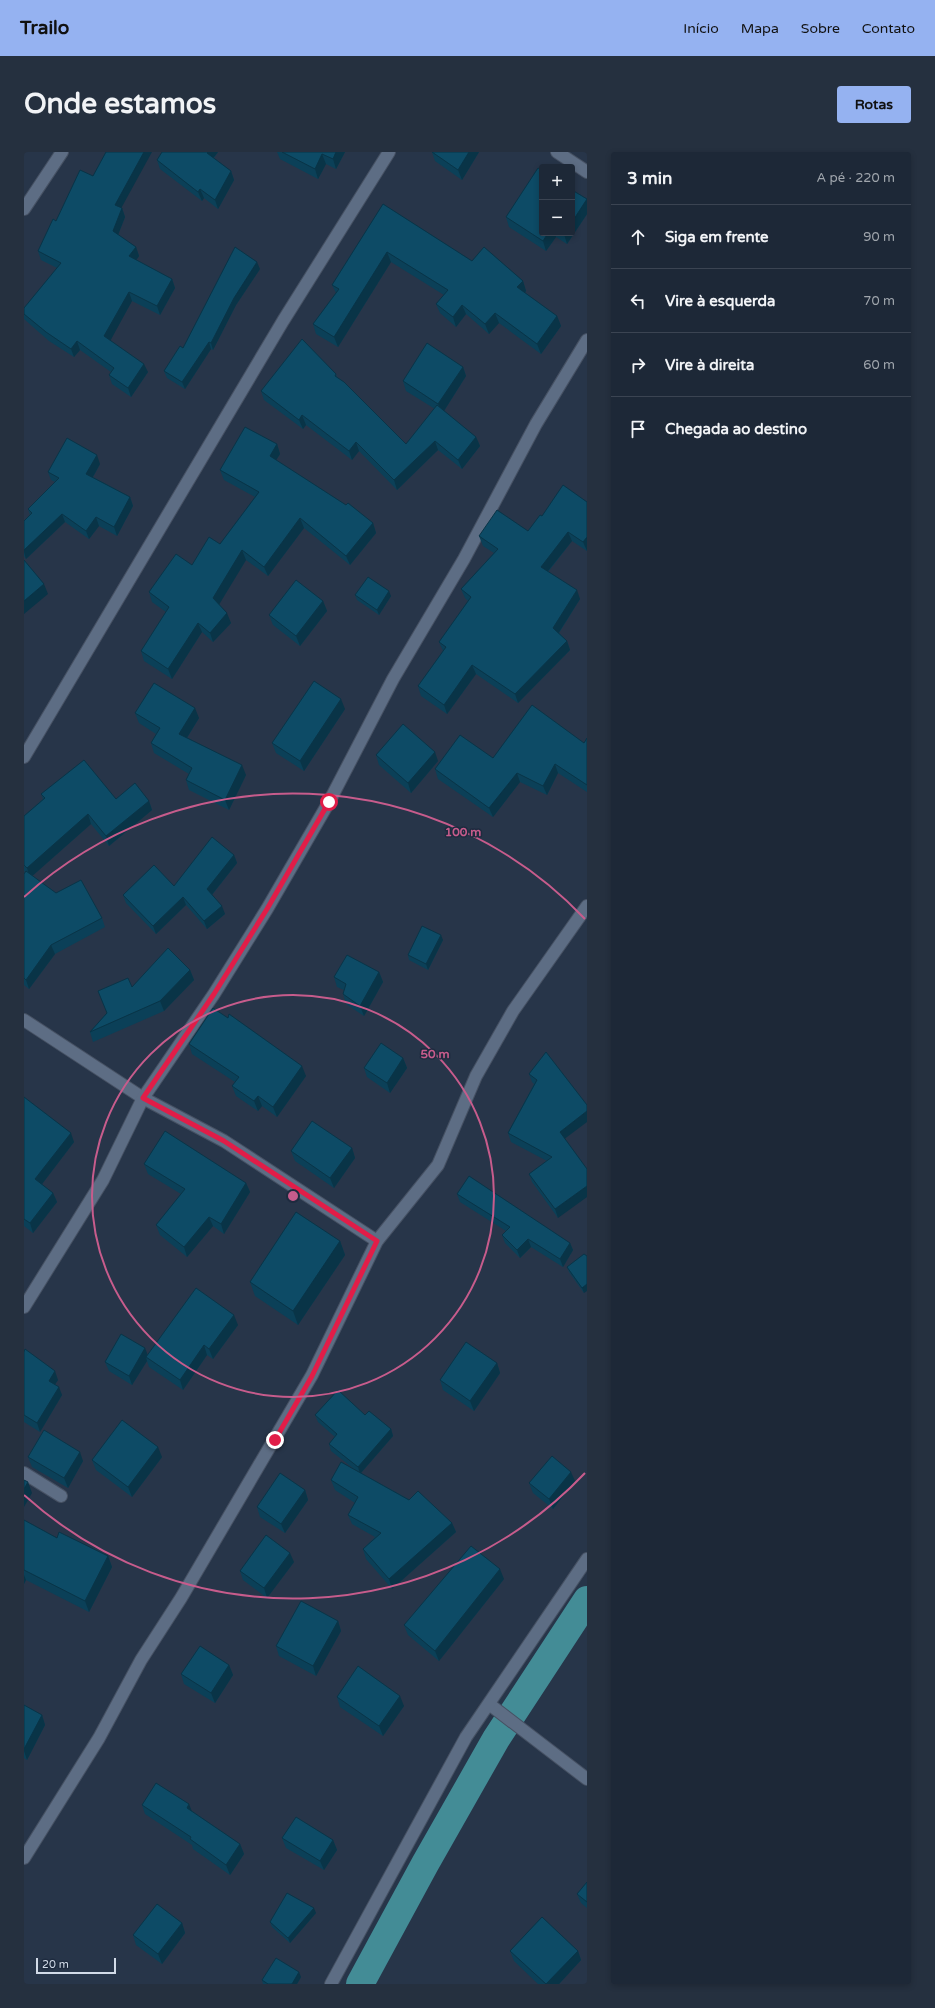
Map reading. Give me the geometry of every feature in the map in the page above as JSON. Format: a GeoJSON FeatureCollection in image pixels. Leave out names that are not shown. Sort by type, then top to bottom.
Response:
{"type":"FeatureCollection","features":[{"type":"Feature","properties":{"kind":"street"},"geometry":{"type":"LineString","coordinates":[[24,209],[62,152]]}},
{"type":"Feature","properties":{"kind":"street"},"geometry":{"type":"LineString","coordinates":[[24,757],[283,321],[390,152]]}},
{"type":"Feature","properties":{"kind":"street"},"geometry":{"type":"LineString","coordinates":[[557,152],[587,172]]}},
{"type":"Feature","properties":{"kind":"street"},"geometry":{"type":"LineString","coordinates":[[24,1307],[103,1180],[143,1098],[214,994],[267,909],[329,802],[393,679],[464,559],[536,424],[587,340]]}},
{"type":"Feature","properties":{"kind":"street"},"geometry":{"type":"LineString","coordinates":[[24,1858],[99,1738],[141,1660],[180,1598],[301,1395],[377,1241],[438,1165],[476,1076],[506,1024],[587,906]]}},
{"type":"Feature","properties":{"kind":"street"},"geometry":{"type":"LineString","coordinates":[[24,1020],[143,1098],[224,1141],[377,1241]]}},
{"type":"Feature","properties":{"kind":"street"},"geometry":{"type":"LineString","coordinates":[[24,1473],[61,1496]]}},
{"type":"Feature","properties":{"kind":"street"},"geometry":{"type":"LineString","coordinates":[[331,1984],[466,1737],[587,1559]]}},
{"type":"Feature","properties":{"kind":"street"},"geometry":{"type":"LineString","coordinates":[[489,1704],[587,1779]]}},
{"type":"Feature","properties":{"kind":"building"},"geometry":{"type":"Polygon","coordinates":[[[106,152],[144,152],[115,205],[122,208],[113,231],[136,247],[129,256],[172,279],[157,306],[129,292],[104,336],[144,364],[128,388],[109,375],[114,368],[77,341],[71,349],[46,332],[24,314],[24,308],[61,263],[38,251],[53,219],[56,221],[80,170],[93,176],[106,152]]]}},
{"type":"Feature","properties":{"kind":"building"},"geometry":{"type":"Polygon","coordinates":[[[162,152],[208,152],[207,153],[231,171],[215,200],[200,189],[198,192],[157,160],[162,152]]]}},
{"type":"Feature","properties":{"kind":"building"},"geometry":{"type":"Polygon","coordinates":[[[282,152],[336,152],[333,159],[322,154],[315,169],[282,152]]]}},
{"type":"Feature","properties":{"kind":"building"},"geometry":{"type":"Polygon","coordinates":[[[432,152],[469,152],[458,170],[432,152]]]}},
{"type":"Feature","properties":{"kind":"building"},"geometry":{"type":"Polygon","coordinates":[[[539,168],[539,236],[546,236],[543,241],[506,217],[539,168]]]}},
{"type":"Feature","properties":{"kind":"building"},"geometry":{"type":"Polygon","coordinates":[[[575,192],[587,199],[575,217],[575,192]]]}},
{"type":"Feature","properties":{"kind":"building"},"geometry":{"type":"Polygon","coordinates":[[[383,204],[472,261],[484,247],[523,281],[517,287],[557,316],[537,344],[495,313],[485,324],[462,305],[453,317],[436,304],[448,290],[387,252],[334,337],[313,324],[339,289],[332,285],[383,204]]]}},
{"type":"Feature","properties":{"kind":"building"},"geometry":{"type":"Polygon","coordinates":[[[235,247],[257,262],[234,298],[211,343],[209,342],[182,382],[164,371],[180,346],[183,348],[235,247]]]}},
{"type":"Feature","properties":{"kind":"building"},"geometry":{"type":"Polygon","coordinates":[[[302,339],[336,374],[335,376],[344,382],[406,444],[437,405],[476,437],[458,460],[435,441],[394,480],[356,442],[349,451],[302,415],[299,420],[261,391],[302,339]]]}},
{"type":"Feature","properties":{"kind":"building"},"geometry":{"type":"Polygon","coordinates":[[[427,343],[463,367],[438,404],[403,381],[427,343]]]}},
{"type":"Feature","properties":{"kind":"building"},"geometry":{"type":"Polygon","coordinates":[[[245,427],[277,444],[270,456],[346,505],[348,503],[373,523],[346,556],[300,518],[264,567],[242,550],[213,598],[227,613],[210,633],[198,623],[168,669],[141,651],[169,607],[149,592],[176,554],[192,565],[209,537],[220,544],[259,492],[220,470],[245,427]]]}},
{"type":"Feature","properties":{"kind":"building"},"geometry":{"type":"Polygon","coordinates":[[[67,438],[97,455],[86,474],[130,497],[114,527],[96,517],[86,531],[62,514],[24,550],[24,521],[32,513],[28,509],[59,478],[48,472],[67,438]]]}},
{"type":"Feature","properties":{"kind":"building"},"geometry":{"type":"Polygon","coordinates":[[[563,485],[587,502],[587,537],[583,542],[568,532],[541,567],[577,590],[553,628],[567,641],[515,694],[472,665],[444,705],[418,686],[446,647],[439,642],[471,597],[461,589],[498,549],[479,536],[497,510],[528,531],[540,515],[542,516],[563,485]]]}},
{"type":"Feature","properties":{"kind":"building"},"geometry":{"type":"Polygon","coordinates":[[[24,560],[44,584],[24,601],[24,560]]]}},
{"type":"Feature","properties":{"kind":"building"},"geometry":{"type":"Polygon","coordinates":[[[368,577],[389,591],[377,610],[355,595],[368,577]]]}},
{"type":"Feature","properties":{"kind":"building"},"geometry":{"type":"Polygon","coordinates":[[[296,580],[323,601],[296,636],[269,615],[296,580]]]}},
{"type":"Feature","properties":{"kind":"building"},"geometry":{"type":"Polygon","coordinates":[[[314,681],[341,699],[300,761],[272,743],[314,681]]]}},
{"type":"Feature","properties":{"kind":"building"},"geometry":{"type":"Polygon","coordinates":[[[154,683],[195,708],[179,734],[242,765],[225,800],[186,780],[192,768],[151,743],[160,728],[135,713],[154,683]]]}},
{"type":"Feature","properties":{"kind":"building"},"geometry":{"type":"Polygon","coordinates":[[[532,705],[584,743],[587,738],[587,785],[555,764],[543,786],[517,773],[489,808],[435,769],[460,735],[493,758],[532,705]]]}},
{"type":"Feature","properties":{"kind":"building"},"geometry":{"type":"Polygon","coordinates":[[[403,724],[435,752],[408,783],[376,755],[403,724]]]}},
{"type":"Feature","properties":{"kind":"building"},"geometry":{"type":"Polygon","coordinates":[[[84,760],[116,799],[135,783],[149,801],[106,836],[88,814],[27,868],[24,865],[24,816],[45,798],[41,794],[84,760]]]}},
{"type":"Feature","properties":{"kind":"building"},"geometry":{"type":"Polygon","coordinates":[[[212,837],[234,855],[207,889],[222,906],[204,921],[183,897],[153,926],[123,895],[154,865],[174,886],[212,837]]]}},
{"type":"Feature","properties":{"kind":"building"},"geometry":{"type":"Polygon","coordinates":[[[26,871],[56,893],[81,880],[102,918],[51,945],[26,980],[24,978],[24,874],[26,871]]]}},
{"type":"Feature","properties":{"kind":"building"},"geometry":{"type":"Polygon","coordinates":[[[422,926],[441,935],[426,964],[408,955],[422,926]]]}},
{"type":"Feature","properties":{"kind":"building"},"geometry":{"type":"Polygon","coordinates":[[[168,948],[190,970],[160,1001],[90,1032],[107,1013],[98,991],[128,978],[132,987],[168,948]]]}},
{"type":"Feature","properties":{"kind":"building"},"geometry":{"type":"Polygon","coordinates":[[[347,955],[379,972],[360,1006],[343,994],[346,984],[334,977],[347,955]]]}},
{"type":"Feature","properties":{"kind":"building"},"geometry":{"type":"Polygon","coordinates":[[[213,1008],[228,1018],[229,1014],[302,1066],[273,1107],[258,1096],[254,1101],[232,1086],[239,1077],[189,1044],[213,1008]]]}},
{"type":"Feature","properties":{"kind":"building"},"geometry":{"type":"Polygon","coordinates":[[[381,1043],[403,1058],[387,1083],[364,1068],[381,1043]]]}},
{"type":"Feature","properties":{"kind":"building"},"geometry":{"type":"Polygon","coordinates":[[[546,1052],[587,1105],[587,1111],[560,1132],[587,1169],[587,1186],[555,1209],[529,1174],[552,1157],[508,1133],[537,1080],[529,1074],[546,1052]]]}},
{"type":"Feature","properties":{"kind":"building"},"geometry":{"type":"Polygon","coordinates":[[[24,1097],[71,1133],[35,1179],[53,1193],[30,1223],[24,1219],[24,1097]]]}},
{"type":"Feature","properties":{"kind":"building"},"geometry":{"type":"Polygon","coordinates":[[[312,1121],[352,1148],[330,1178],[291,1151],[312,1121]]]}},
{"type":"Feature","properties":{"kind":"building"},"geometry":{"type":"Polygon","coordinates":[[[165,1131],[246,1183],[221,1224],[209,1217],[184,1247],[156,1225],[185,1189],[144,1164],[165,1131]]]}},
{"type":"Feature","properties":{"kind":"building"},"geometry":{"type":"Polygon","coordinates":[[[469,1176],[570,1243],[560,1259],[528,1239],[517,1250],[502,1235],[510,1227],[457,1194],[469,1176]]]}},
{"type":"Feature","properties":{"kind":"building"},"geometry":{"type":"Polygon","coordinates":[[[296,1212],[340,1241],[293,1311],[250,1282],[296,1212]]]}},
{"type":"Feature","properties":{"kind":"building"},"geometry":{"type":"Polygon","coordinates":[[[584,1254],[587,1256],[587,1284],[582,1288],[567,1267],[584,1254]]]}},
{"type":"Feature","properties":{"kind":"building"},"geometry":{"type":"Polygon","coordinates":[[[196,1288],[234,1315],[209,1349],[204,1345],[180,1380],[146,1357],[196,1288]]]}},
{"type":"Feature","properties":{"kind":"building"},"geometry":{"type":"Polygon","coordinates":[[[121,1334],[145,1348],[129,1376],[105,1362],[121,1334]]]}},
{"type":"Feature","properties":{"kind":"building"},"geometry":{"type":"Polygon","coordinates":[[[466,1342],[497,1363],[470,1401],[440,1380],[466,1342]]]}},
{"type":"Feature","properties":{"kind":"building"},"geometry":{"type":"Polygon","coordinates":[[[25,1349],[55,1371],[49,1381],[59,1387],[37,1423],[24,1415],[25,1349]]]}},
{"type":"Feature","properties":{"kind":"building"},"geometry":{"type":"Polygon","coordinates":[[[338,1390],[365,1415],[369,1411],[391,1429],[358,1467],[329,1444],[337,1434],[315,1415],[338,1390]]]}},
{"type":"Feature","properties":{"kind":"building"},"geometry":{"type":"Polygon","coordinates":[[[122,1420],[158,1447],[128,1487],[92,1460],[122,1420]]]}},
{"type":"Feature","properties":{"kind":"building"},"geometry":{"type":"Polygon","coordinates":[[[44,1430],[80,1452],[64,1478],[28,1457],[44,1430]]]}},
{"type":"Feature","properties":{"kind":"building"},"geometry":{"type":"Polygon","coordinates":[[[552,1456],[571,1472],[549,1499],[529,1483],[552,1456]]]}},
{"type":"Feature","properties":{"kind":"building"},"geometry":{"type":"Polygon","coordinates":[[[341,1462],[409,1500],[418,1491],[452,1523],[389,1579],[363,1549],[381,1533],[348,1515],[358,1497],[331,1480],[341,1462]]]}},
{"type":"Feature","properties":{"kind":"building"},"geometry":{"type":"Polygon","coordinates":[[[280,1473],[305,1490],[281,1524],[257,1507],[280,1473]]]}},
{"type":"Feature","properties":{"kind":"building"},"geometry":{"type":"Polygon","coordinates":[[[24,1480],[28,1482],[24,1489],[24,1480]]]}},
{"type":"Feature","properties":{"kind":"building"},"geometry":{"type":"Polygon","coordinates":[[[24,1520],[57,1538],[59,1532],[108,1556],[85,1601],[24,1570],[24,1520]]]}},
{"type":"Feature","properties":{"kind":"building"},"geometry":{"type":"Polygon","coordinates":[[[266,1535],[290,1553],[264,1588],[240,1571],[266,1535]]]}},
{"type":"Feature","properties":{"kind":"building"},"geometry":{"type":"Polygon","coordinates":[[[471,1546],[500,1569],[435,1651],[404,1625],[471,1546]]]}},
{"type":"Feature","properties":{"kind":"building"},"geometry":{"type":"Polygon","coordinates":[[[301,1601],[338,1621],[313,1666],[276,1646],[301,1601]]]}},
{"type":"Feature","properties":{"kind":"building"},"geometry":{"type":"Polygon","coordinates":[[[200,1646],[229,1665],[211,1693],[181,1674],[200,1646]]]}},
{"type":"Feature","properties":{"kind":"building"},"geometry":{"type":"Polygon","coordinates":[[[358,1666],[400,1696],[379,1726],[337,1697],[358,1666]]]}},
{"type":"Feature","properties":{"kind":"building"},"geometry":{"type":"Polygon","coordinates":[[[24,1705],[42,1715],[24,1749],[24,1705]]]}},
{"type":"Feature","properties":{"kind":"building"},"geometry":{"type":"Polygon","coordinates":[[[156,1783],[189,1804],[187,1808],[240,1844],[226,1865],[190,1839],[191,1837],[142,1805],[156,1783]]]}},
{"type":"Feature","properties":{"kind":"building"},"geometry":{"type":"Polygon","coordinates":[[[296,1817],[333,1840],[320,1861],[282,1838],[296,1817]]]}},
{"type":"Feature","properties":{"kind":"building"},"geometry":{"type":"Polygon","coordinates":[[[587,1882],[587,1902],[577,1894],[587,1882]]]}},
{"type":"Feature","properties":{"kind":"building"},"geometry":{"type":"Polygon","coordinates":[[[287,1893],[314,1908],[288,1938],[270,1922],[287,1893]]]}},
{"type":"Feature","properties":{"kind":"building"},"geometry":{"type":"Polygon","coordinates":[[[157,1904],[182,1923],[158,1954],[133,1935],[157,1904]]]}},
{"type":"Feature","properties":{"kind":"building"},"geometry":{"type":"Polygon","coordinates":[[[542,1917],[578,1951],[546,1984],[510,1951],[542,1917]]]}},
{"type":"Feature","properties":{"kind":"building"},"geometry":{"type":"Polygon","coordinates":[[[276,1958],[299,1972],[292,1984],[268,1984],[262,1980],[276,1958]]]}},
{"type":"Feature","properties":{"kind":"waterway"},"geometry":{"type":"LineString","coordinates":[[360,1984],[425,1864],[496,1739],[587,1600]]}},
{"type":"Feature","properties":{"kind":"route"},"geometry":{"type":"LineString","coordinates":[[275,1440],[312,1376],[377,1241],[224,1141],[143,1098],[214,994],[267,909],[329,802]]}}]}
